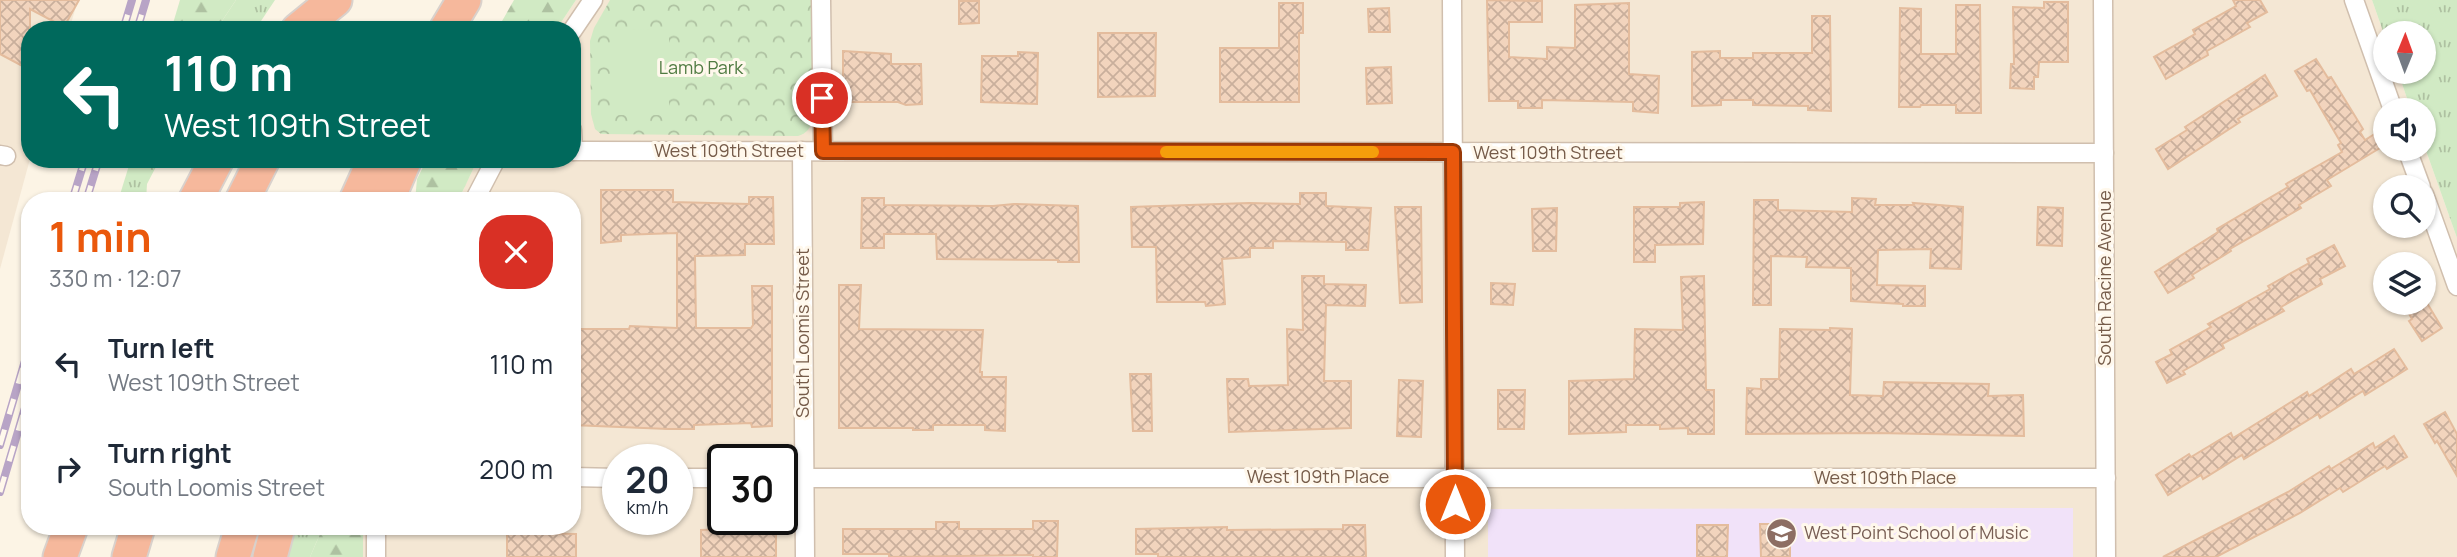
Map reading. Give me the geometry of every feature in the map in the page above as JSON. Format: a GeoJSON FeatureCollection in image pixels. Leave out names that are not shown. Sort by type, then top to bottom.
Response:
{"type":"FeatureCollection","features":[{"type":"Feature","properties":{"kind":"highway"},"geometry":{"type":"LineString","coordinates":[[309,21],[335,0]]}},
{"type":"Feature","properties":{"kind":"highway"},"geometry":{"type":"LineString","coordinates":[[336,21],[349,0]]}},
{"type":"Feature","properties":{"kind":"highway"},"geometry":{"type":"LineString","coordinates":[[451,21],[464,0]]}},
{"type":"Feature","properties":{"kind":"highway"},"geometry":{"type":"LineString","coordinates":[[463,21],[472,0]]}},
{"type":"Feature","properties":{"kind":"highway"},"geometry":{"type":"LineString","coordinates":[[200,192],[212,168]]}},
{"type":"Feature","properties":{"kind":"highway"},"geometry":{"type":"LineString","coordinates":[[246,192],[258,168]]}},
{"type":"Feature","properties":{"kind":"highway"},"geometry":{"type":"LineString","coordinates":[[360,192],[371,168]]}},
{"type":"Feature","properties":{"kind":"highway"},"geometry":{"type":"LineString","coordinates":[[391,192],[401,168]]}},
{"type":"Feature","properties":{"kind":"highway"},"geometry":{"type":"LineString","coordinates":[[60,557],[68,535]]}},
{"type":"Feature","properties":{"kind":"highway"},"geometry":{"type":"LineString","coordinates":[[129,557],[136,535]]}},
{"type":"Feature","properties":{"kind":"highway"},"geometry":{"type":"LineString","coordinates":[[233,557],[240,535]]}},
{"type":"Feature","properties":{"kind":"highway"},"geometry":{"type":"LineString","coordinates":[[270,557],[276,535]]}},
{"type":"Feature","properties":{"kind":"street"},"geometry":{"type":"LineString","coordinates":[[579,21],[593,0]]}},
{"type":"Feature","properties":{"kind":"street"},"geometry":{"type":"LineString","coordinates":[[821,0],[823,151]]}},
{"type":"Feature","properties":{"kind":"street"},"geometry":{"type":"LineString","coordinates":[[1452,0],[1455,557]]}},
{"type":"Feature","properties":{"kind":"street","name":"South Racine Avenue"},"geometry":{"type":"LineString","coordinates":[[2103,0],[2106,557]]}},
{"type":"Feature","properties":{"kind":"street"},"geometry":{"type":"LineString","coordinates":[[2354,0],[2389,98]]}},
{"type":"Feature","properties":{"kind":"street","name":"West 109th Street"},"geometry":{"type":"LineString","coordinates":[[581,151],[2104,153]]}},
{"type":"Feature","properties":{"kind":"street","name":"South Loomis Street"},"geometry":{"type":"LineString","coordinates":[[802,151],[805,557]]}},
{"type":"Feature","properties":{"kind":"street"},"geometry":{"type":"LineString","coordinates":[[479,192],[491,168]]}},
{"type":"Feature","properties":{"kind":"street"},"geometry":{"type":"LineString","coordinates":[[2436,227],[2457,286]]}},
{"type":"Feature","properties":{"kind":"street"},"geometry":{"type":"LineString","coordinates":[[581,478],[602,478]]}},
{"type":"Feature","properties":{"kind":"street","name":"West 109th Place"},"geometry":{"type":"LineString","coordinates":[[798,478],[2106,478]]}},
{"type":"Feature","properties":{"kind":"street"},"geometry":{"type":"LineString","coordinates":[[376,535],[376,557]]}},
{"type":"Feature","properties":{"kind":"shaded area"},"geometry":{"type":"Polygon","coordinates":[[[0,0],[78,0],[72,21],[21,21],[21,168],[28,168],[0,269],[0,0]]]}},
{"type":"Feature","properties":{"kind":"shaded area"},"geometry":{"type":"Polygon","coordinates":[[[576,0],[2372,0],[2379,21],[2373,21],[2373,84],[2402,84],[2407,98],[2373,98],[2373,161],[2430,161],[2435,175],[2373,175],[2373,238],[2436,238],[2436,179],[2457,238],[2457,557],[363,557],[363,535],[581,535],[581,192],[462,192],[474,168],[581,168],[581,21],[562,21],[576,0]]]}},
{"type":"Feature","properties":{"kind":"shaded area","name":"West Point School of Music"},"geometry":{"type":"Polygon","coordinates":[[[2073,508],[2073,557],[1488,557],[1488,509],[2073,508]]]}},
{"type":"Feature","properties":{"kind":"green space"},"geometry":{"type":"Polygon","coordinates":[[[180,0],[236,0],[222,21],[174,21],[180,0]]]}},
{"type":"Feature","properties":{"kind":"green space"},"geometry":{"type":"Polygon","coordinates":[[[236,0],[275,0],[261,21],[222,21],[236,0]]]}},
{"type":"Feature","properties":{"kind":"green space"},"geometry":{"type":"Polygon","coordinates":[[[514,0],[576,0],[562,21],[502,21],[514,0]]]}},
{"type":"Feature","properties":{"kind":"green space","name":"Lamb Park"},"geometry":{"type":"Polygon","coordinates":[[[610,0],[812,0],[813,118],[808,130],[798,136],[601,134],[595,129],[591,114],[590,41],[594,28],[610,0]]]}},
{"type":"Feature","properties":{"kind":"green space"},"geometry":{"type":"Polygon","coordinates":[[[2372,0],[2457,0],[2457,238],[2430,161],[2436,161],[2436,98],[2407,98],[2402,84],[2436,84],[2436,21],[2379,21],[2372,0]]]}},
{"type":"Feature","properties":{"kind":"green space"},"geometry":{"type":"Polygon","coordinates":[[[669,29],[669,115],[613,115],[613,30],[669,29]]]}},
{"type":"Feature","properties":{"kind":"green space"},"geometry":{"type":"Polygon","coordinates":[[[128,168],[155,168],[147,184],[147,192],[121,192],[128,168]]]}},
{"type":"Feature","properties":{"kind":"green space"},"geometry":{"type":"Polygon","coordinates":[[[422,168],[474,168],[462,192],[416,192],[417,179],[422,168]]]}},
{"type":"Feature","properties":{"kind":"green space"},"geometry":{"type":"Polygon","coordinates":[[[292,535],[320,535],[310,557],[285,557],[292,535]]]}},
{"type":"Feature","properties":{"kind":"green space"},"geometry":{"type":"Polygon","coordinates":[[[320,535],[363,535],[363,557],[310,557],[320,535]]]}},
{"type":"Feature","properties":{"kind":"building"},"geometry":{"type":"Polygon","coordinates":[[[0,0],[79,0],[67,21],[53,21],[30,9],[30,21],[21,21],[21,65],[0,54],[0,0]]]}},
{"type":"Feature","properties":{"kind":"building"},"geometry":{"type":"Polygon","coordinates":[[[1487,0],[1542,1],[1542,22],[1509,22],[1509,57],[1547,59],[1547,47],[1575,48],[1575,5],[1629,3],[1629,74],[1659,76],[1658,113],[1633,111],[1633,102],[1542,100],[1542,108],[1518,108],[1518,101],[1489,101],[1487,0]]]}},
{"type":"Feature","properties":{"kind":"building"},"geometry":{"type":"Polygon","coordinates":[[[2233,0],[2260,0],[2267,12],[2247,23],[2250,27],[2207,51],[2208,55],[2166,79],[2154,57],[2195,34],[2193,30],[2236,6],[2233,0]]]}},
{"type":"Feature","properties":{"kind":"building"},"geometry":{"type":"Polygon","coordinates":[[[959,1],[979,1],[979,23],[959,24],[959,1]]]}},
{"type":"Feature","properties":{"kind":"building"},"geometry":{"type":"Polygon","coordinates":[[[2044,2],[2068,2],[2068,62],[2039,62],[2038,77],[2034,77],[2034,89],[2010,88],[2011,64],[2014,64],[2013,7],[2044,8],[2044,2]]]}},
{"type":"Feature","properties":{"kind":"building"},"geometry":{"type":"Polygon","coordinates":[[[1279,3],[1303,3],[1303,33],[1299,33],[1299,102],[1220,102],[1220,48],[1279,48],[1279,3]]]}},
{"type":"Feature","properties":{"kind":"building"},"geometry":{"type":"Polygon","coordinates":[[[1956,5],[1980,5],[1981,113],[1956,113],[1956,105],[1899,107],[1900,8],[1921,9],[1921,54],[1956,54],[1956,5]]]}},
{"type":"Feature","properties":{"kind":"building"},"geometry":{"type":"Polygon","coordinates":[[[1389,8],[1390,32],[1369,32],[1368,9],[1389,8]]]}},
{"type":"Feature","properties":{"kind":"building"},"geometry":{"type":"Polygon","coordinates":[[[1812,16],[1830,16],[1831,111],[1808,110],[1808,106],[1753,105],[1753,100],[1721,100],[1721,105],[1692,106],[1692,52],[1720,51],[1720,58],[1753,58],[1753,53],[1812,53],[1812,16]]]}},
{"type":"Feature","properties":{"kind":"building"},"geometry":{"type":"Polygon","coordinates":[[[1098,33],[1156,33],[1155,96],[1098,97],[1098,33]]]}},
{"type":"Feature","properties":{"kind":"building"},"geometry":{"type":"Polygon","coordinates":[[[843,51],[891,54],[891,64],[921,64],[922,104],[843,102],[843,51]]]}},
{"type":"Feature","properties":{"kind":"building"},"geometry":{"type":"Polygon","coordinates":[[[1018,52],[1038,53],[1037,104],[981,102],[982,56],[1018,56],[1018,52]]]}},
{"type":"Feature","properties":{"kind":"building"},"geometry":{"type":"Polygon","coordinates":[[[2316,59],[2328,78],[2331,77],[2363,129],[2360,132],[2365,140],[2373,135],[2373,152],[2327,180],[2331,186],[2299,205],[2301,208],[2230,249],[2231,251],[2192,275],[2194,278],[2168,293],[2155,272],[2218,232],[2217,229],[2288,187],[2286,184],[2342,152],[2338,145],[2341,143],[2310,90],[2307,91],[2295,71],[2316,59]]]}},
{"type":"Feature","properties":{"kind":"building"},"geometry":{"type":"Polygon","coordinates":[[[1391,67],[1392,103],[1367,104],[1366,68],[1391,67]]]}},
{"type":"Feature","properties":{"kind":"building"},"geometry":{"type":"Polygon","coordinates":[[[2265,75],[2277,96],[2238,119],[2240,122],[2168,169],[2156,149],[2265,75]]]}},
{"type":"Feature","properties":{"kind":"building"},"geometry":{"type":"Polygon","coordinates":[[[601,190],[673,190],[673,202],[749,204],[749,197],[773,197],[774,244],[745,244],[745,255],[695,256],[696,328],[751,328],[752,286],[772,286],[772,426],[752,427],[751,423],[694,425],[694,429],[668,429],[581,425],[581,329],[629,329],[630,326],[677,328],[677,233],[621,235],[621,241],[601,243],[601,190]]]}},
{"type":"Feature","properties":{"kind":"building"},"geometry":{"type":"Polygon","coordinates":[[[1300,193],[1326,193],[1326,206],[1371,208],[1368,250],[1346,250],[1346,242],[1273,241],[1273,248],[1250,248],[1250,257],[1222,259],[1225,304],[1206,306],[1205,302],[1157,302],[1156,247],[1132,247],[1131,207],[1300,204],[1300,193]]]}},
{"type":"Feature","properties":{"kind":"building"},"geometry":{"type":"Polygon","coordinates":[[[862,198],[884,198],[884,205],[1078,206],[1079,262],[937,259],[936,234],[884,234],[884,248],[861,248],[862,198]]]}},
{"type":"Feature","properties":{"kind":"building"},"geometry":{"type":"Polygon","coordinates":[[[1852,198],[1876,199],[1875,205],[1914,205],[1913,203],[1963,207],[1961,269],[1930,268],[1931,249],[1878,250],[1877,285],[1925,286],[1925,306],[1903,306],[1851,301],[1851,268],[1806,267],[1807,257],[1771,256],[1771,305],[1753,305],[1754,200],[1778,200],[1778,210],[1852,212],[1852,198]]]}},
{"type":"Feature","properties":{"kind":"building"},"geometry":{"type":"Polygon","coordinates":[[[1704,202],[1703,244],[1655,245],[1655,262],[1634,262],[1634,207],[1680,207],[1680,203],[1704,202]]]}},
{"type":"Feature","properties":{"kind":"building"},"geometry":{"type":"Polygon","coordinates":[[[1395,207],[1421,207],[1422,302],[1400,303],[1395,207]]]}},
{"type":"Feature","properties":{"kind":"building"},"geometry":{"type":"Polygon","coordinates":[[[2038,207],[2063,208],[2062,246],[2037,245],[2038,207]]]}},
{"type":"Feature","properties":{"kind":"building"},"geometry":{"type":"Polygon","coordinates":[[[1557,208],[1556,251],[1533,251],[1532,209],[1557,208]]]}},
{"type":"Feature","properties":{"kind":"building"},"geometry":{"type":"Polygon","coordinates":[[[2334,245],[2345,266],[2320,279],[2322,284],[2281,307],[2284,311],[2222,344],[2224,348],[2167,383],[2156,362],[2172,354],[2170,350],[2211,327],[2208,324],[2270,289],[2268,286],[2309,263],[2307,259],[2334,245]]]}},
{"type":"Feature","properties":{"kind":"building"},"geometry":{"type":"Polygon","coordinates":[[[1302,276],[1324,276],[1324,284],[1366,285],[1365,306],[1326,305],[1324,381],[1351,381],[1351,428],[1229,432],[1227,379],[1248,379],[1249,386],[1288,385],[1287,329],[1303,330],[1302,276]]]}},
{"type":"Feature","properties":{"kind":"building"},"geometry":{"type":"Polygon","coordinates":[[[1704,276],[1706,390],[1714,390],[1714,434],[1688,434],[1688,428],[1660,429],[1660,425],[1626,425],[1626,432],[1569,434],[1569,381],[1634,379],[1635,329],[1683,330],[1681,277],[1704,276]]]}},
{"type":"Feature","properties":{"kind":"building"},"geometry":{"type":"Polygon","coordinates":[[[1491,283],[1515,284],[1513,305],[1491,304],[1491,283]]]}},
{"type":"Feature","properties":{"kind":"building"},"geometry":{"type":"Polygon","coordinates":[[[839,285],[861,285],[859,329],[983,330],[980,372],[982,377],[1006,377],[1005,431],[985,430],[985,425],[933,425],[933,430],[839,428],[839,285]]]}},
{"type":"Feature","properties":{"kind":"building"},"geometry":{"type":"Polygon","coordinates":[[[2410,315],[2434,315],[2442,328],[2422,341],[2409,321],[2412,319],[2410,315]]]}},
{"type":"Feature","properties":{"kind":"building"},"geometry":{"type":"Polygon","coordinates":[[[1780,329],[1852,329],[1850,395],[1883,396],[1884,382],[1989,384],[1988,396],[2023,395],[2024,436],[1746,434],[1747,388],[1761,389],[1761,379],[1779,379],[1780,329]]]}},
{"type":"Feature","properties":{"kind":"building"},"geometry":{"type":"Polygon","coordinates":[[[2394,349],[2407,369],[2365,395],[2363,391],[2320,418],[2318,414],[2244,459],[2242,455],[2203,479],[2201,475],[2168,495],[2156,475],[2189,454],[2191,457],[2231,433],[2233,438],[2307,392],[2309,396],[2351,369],[2354,374],[2394,349]]]}},
{"type":"Feature","properties":{"kind":"building"},"geometry":{"type":"Polygon","coordinates":[[[1130,374],[1151,374],[1152,431],[1133,431],[1130,374]]]}},
{"type":"Feature","properties":{"kind":"building"},"geometry":{"type":"Polygon","coordinates":[[[1399,380],[1423,381],[1421,437],[1397,436],[1399,380]]]}},
{"type":"Feature","properties":{"kind":"building"},"geometry":{"type":"Polygon","coordinates":[[[1498,390],[1525,390],[1524,429],[1498,429],[1498,390]]]}},
{"type":"Feature","properties":{"kind":"building"},"geometry":{"type":"Polygon","coordinates":[[[2445,412],[2457,434],[2457,476],[2424,424],[2445,412]]]}},
{"type":"Feature","properties":{"kind":"building"},"geometry":{"type":"Polygon","coordinates":[[[2394,436],[2407,457],[2387,469],[2385,466],[2343,492],[2340,488],[2300,513],[2216,557],[2163,557],[2288,492],[2329,466],[2331,469],[2373,443],[2375,448],[2394,436]]]}},
{"type":"Feature","properties":{"kind":"building"},"geometry":{"type":"Polygon","coordinates":[[[1033,521],[1058,521],[1057,557],[889,557],[889,554],[843,554],[843,529],[936,529],[936,522],[959,522],[959,529],[1033,529],[1033,521]]]}},
{"type":"Feature","properties":{"kind":"building"},"geometry":{"type":"Polygon","coordinates":[[[1760,524],[1790,524],[1790,557],[1761,557],[1760,524]]]}},
{"type":"Feature","properties":{"kind":"building"},"geometry":{"type":"Polygon","coordinates":[[[1343,525],[1365,525],[1366,557],[1158,557],[1158,554],[1136,554],[1136,529],[1343,529],[1343,525]]]}},
{"type":"Feature","properties":{"kind":"building"},"geometry":{"type":"Polygon","coordinates":[[[1697,525],[1728,525],[1727,557],[1697,557],[1697,525]]]}},
{"type":"Feature","properties":{"kind":"building"},"geometry":{"type":"Polygon","coordinates":[[[701,530],[707,530],[707,535],[776,535],[776,557],[701,557],[701,530]]]}},
{"type":"Feature","properties":{"kind":"building"},"geometry":{"type":"Polygon","coordinates":[[[507,535],[576,535],[576,557],[507,557],[507,535]]]}},
{"type":"Feature","properties":{"kind":"railway"},"geometry":{"type":"LineString","coordinates":[[126,21],[132,0]]}},
{"type":"Feature","properties":{"kind":"railway"},"geometry":{"type":"LineString","coordinates":[[140,21],[146,0]]}},
{"type":"Feature","properties":{"kind":"railway"},"geometry":{"type":"LineString","coordinates":[[75,192],[82,168]]}},
{"type":"Feature","properties":{"kind":"railway"},"geometry":{"type":"LineString","coordinates":[[89,192],[96,168]]}},
{"type":"Feature","properties":{"kind":"railway"},"geometry":{"type":"LineString","coordinates":[[0,445],[21,374]]}},
{"type":"Feature","properties":{"kind":"railway"},"geometry":{"type":"LineString","coordinates":[[0,492],[21,421]]}},
{"type":"Feature","properties":{"kind":"slow traffic"},"geometry":{"type":"LineString","coordinates":[[1166,152],[1373,152]]}},
{"type":"Feature","properties":{"kind":"place","name":"West Point School of Music"},"geometry":{"type":"Point","coordinates":[1781,533]}},
{"type":"Feature","properties":{"kind":"route"},"geometry":{"type":"LineString","coordinates":[[822,98],[823,151],[1453,152],[1455,504]]}}]}
